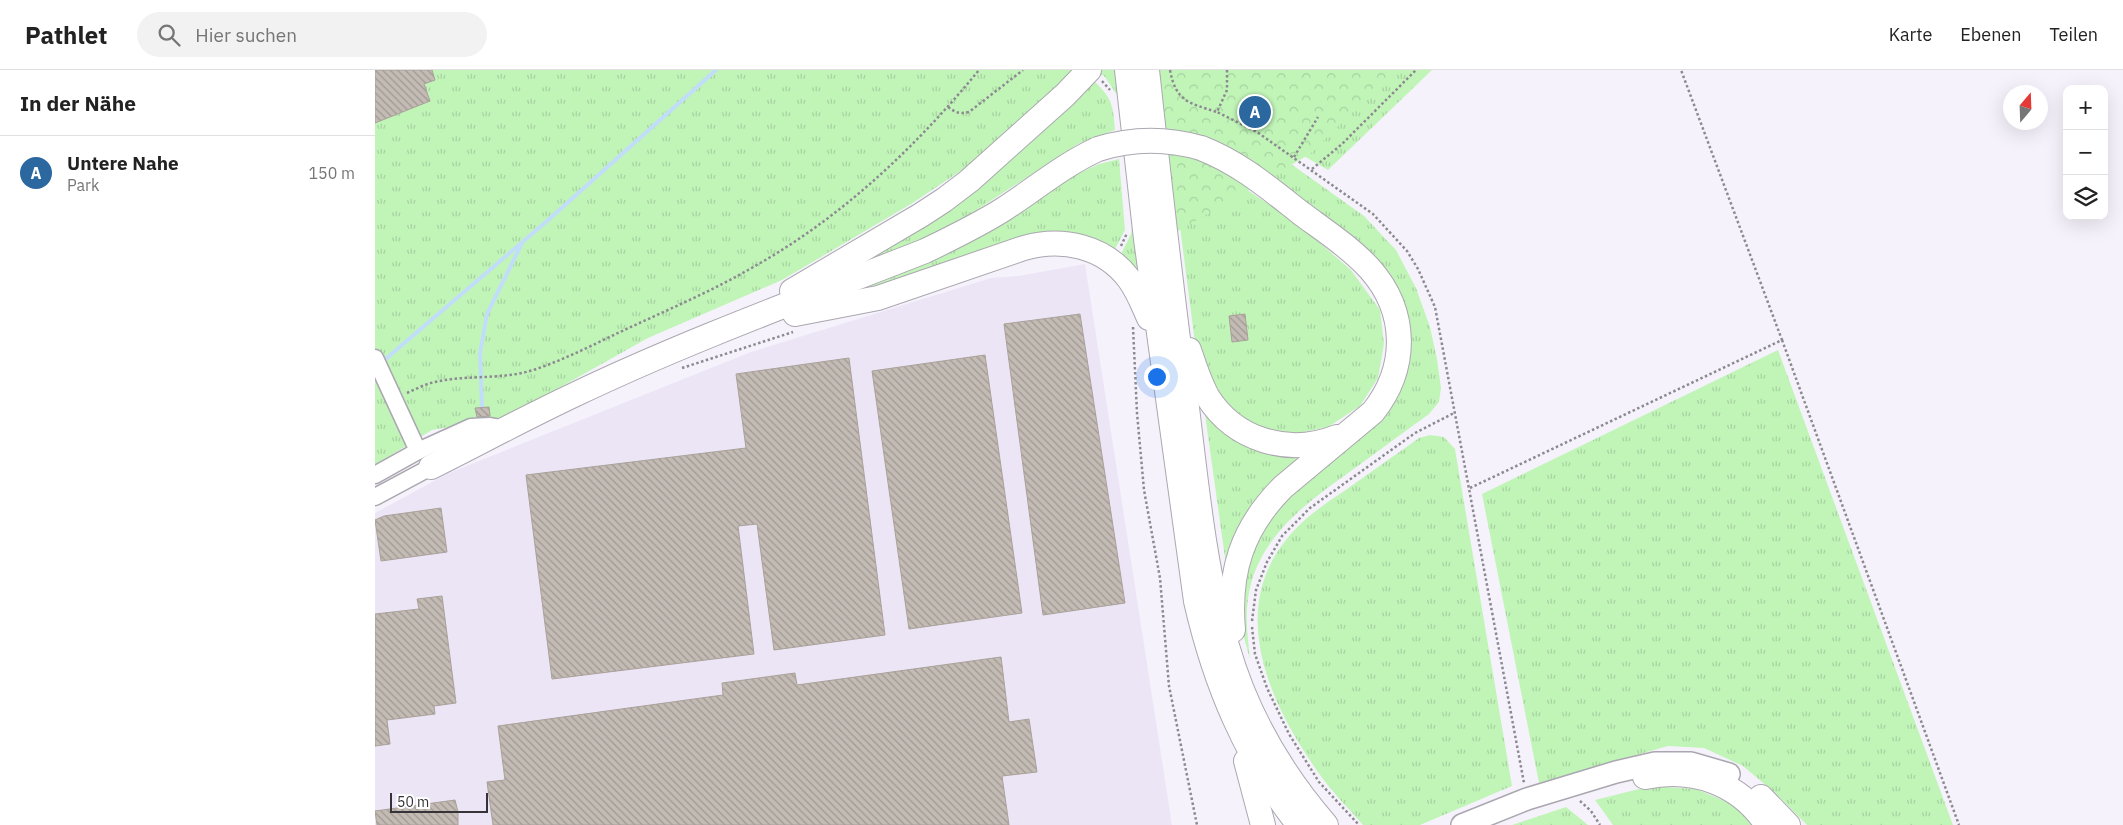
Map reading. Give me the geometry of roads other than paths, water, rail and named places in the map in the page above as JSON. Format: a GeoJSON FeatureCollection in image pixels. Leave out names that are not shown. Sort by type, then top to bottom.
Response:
{"type":"FeatureCollection","features":[{"type":"Feature","properties":{"kind":"highway"},"geometry":{"type":"LineString","coordinates":[[728,328],[944,200],[969,181],[1065,95],[1089,70]]}},
{"type":"Feature","properties":{"kind":"highway"},"geometry":{"type":"LineString","coordinates":[[1127,70],[1159,340],[1196,601],[1205,642],[1216,676],[1237,728],[1263,825]]}},
{"type":"Feature","properties":{"kind":"highway"},"geometry":{"type":"LineString","coordinates":[[1147,70],[1174,310],[1214,594],[1227,646],[1250,708],[1279,761],[1296,787],[1326,825]]}},
{"type":"Feature","properties":{"kind":"highway"},"geometry":{"type":"LineString","coordinates":[[424,459],[506,429],[576,394],[728,328],[950,240],[1005,208],[1066,166],[1098,149],[1125,142],[1152,140],[1185,143],[1201,148],[1237,165],[1353,253],[1371,270],[1386,291],[1398,328],[1399,355],[1393,379],[1381,402],[1364,421],[1277,492],[1261,511],[1244,541],[1238,558],[1232,593],[1238,679]]}},
{"type":"Feature","properties":{"kind":"highway"},"geometry":{"type":"LineString","coordinates":[[728,328],[878,298],[1035,245],[1048,243],[1073,244],[1094,251],[1112,262],[1126,276],[1136,290],[1159,340]]}},
{"type":"Feature","properties":{"kind":"highway"},"geometry":{"type":"LineString","coordinates":[[1174,310],[1207,395],[1223,416],[1243,431],[1275,444],[1312,445],[1340,437],[1364,421]]}},
{"type":"Feature","properties":{"kind":"highway"},"geometry":{"type":"LineString","coordinates":[[1237,728],[1265,778],[1299,825]]}},
{"type":"Feature","properties":{"kind":"highway"},"geometry":{"type":"LineString","coordinates":[[1645,777],[1658,774],[1684,774],[1710,780],[1737,793],[1760,814],[1767,825]]}},
{"type":"Feature","properties":{"kind":"highway"},"geometry":{"type":"LineString","coordinates":[[1729,774],[1754,791],[1788,825]]}},
{"type":"Feature","properties":{"kind":"main road"},"geometry":{"type":"LineString","coordinates":[[1462,825],[1527,799],[1616,772],[1655,763],[1691,763],[1729,774]]}},
{"type":"Feature","properties":{"kind":"main road"},"geometry":{"type":"LineString","coordinates":[[1471,825],[1619,782],[1645,777]]}},
{"type":"Feature","properties":{"kind":"street"},"geometry":{"type":"LineString","coordinates":[[375,358],[424,459]]}},
{"type":"Feature","properties":{"kind":"street"},"geometry":{"type":"LineString","coordinates":[[375,476],[424,459]]}},
{"type":"Feature","properties":{"kind":"street"},"geometry":{"type":"LineString","coordinates":[[375,497],[424,459]]}},
{"type":"Feature","properties":{"kind":"waterway"},"geometry":{"type":"LineString","coordinates":[[381,363],[547,221],[716,70]]}},
{"type":"Feature","properties":{"kind":"waterway"},"geometry":{"type":"LineString","coordinates":[[482,407],[480,353],[487,314],[522,243]]}},
{"type":"Feature","properties":{"kind":"place","name":"Untere Nahe"},"geometry":{"type":"Point","coordinates":[1255,112]}}]}
